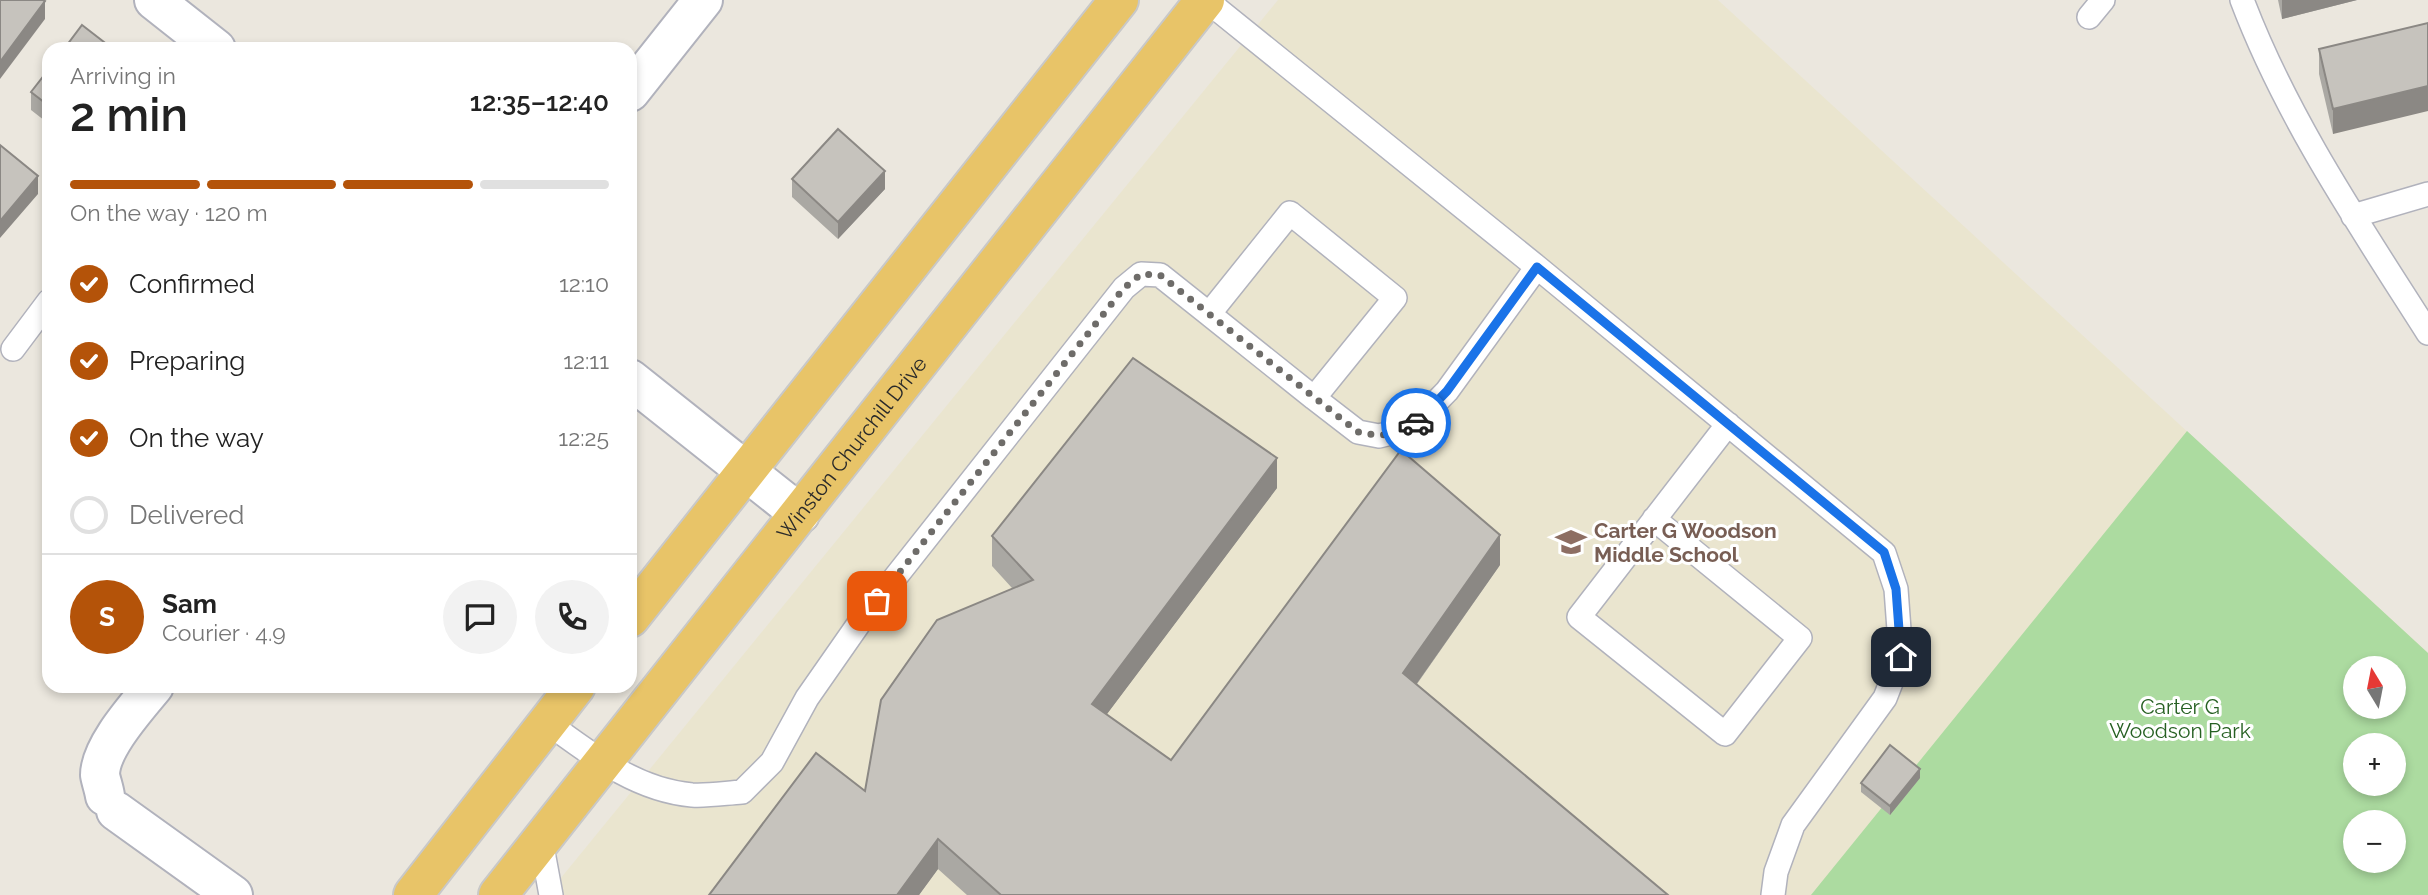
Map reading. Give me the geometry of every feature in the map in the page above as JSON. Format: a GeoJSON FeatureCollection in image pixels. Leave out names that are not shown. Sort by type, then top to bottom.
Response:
{"type":"FeatureCollection","features":[{"type":"Feature","properties":{"kind":"highway"},"geometry":{"type":"LineString","coordinates":[[637,609],[1119,0]]}},
{"type":"Feature","properties":{"kind":"highway","name":"Winston Churchill Drive"},"geometry":{"type":"LineString","coordinates":[[498,895],[1205,0]]}},
{"type":"Feature","properties":{"kind":"highway"},"geometry":{"type":"LineString","coordinates":[[412,895],[571,693]]}},
{"type":"Feature","properties":{"kind":"street"},"geometry":{"type":"LineString","coordinates":[[154,0],[207,42]]}},
{"type":"Feature","properties":{"kind":"street"},"geometry":{"type":"LineString","coordinates":[[637,83],[703,0]]}},
{"type":"Feature","properties":{"kind":"street"},"geometry":{"type":"LineString","coordinates":[[637,385],[800,514]]}},
{"type":"Feature","properties":{"kind":"street"},"geometry":{"type":"LineString","coordinates":[[148,693],[126,720],[103,757],[100,775],[111,803],[233,895]]}},
{"type":"Feature","properties":{"kind":"lane"},"geometry":{"type":"LineString","coordinates":[[1205,0],[1537,267],[1884,552],[1896,589],[1901,657],[1885,698],[1793,825],[1776,872],[1773,895]]}},
{"type":"Feature","properties":{"kind":"lane"},"geometry":{"type":"LineString","coordinates":[[2242,0],[2257,40],[2302,127],[2353,216],[2428,333]]}},
{"type":"Feature","properties":{"kind":"lane"},"geometry":{"type":"LineString","coordinates":[[2353,216],[2428,194]]}},
{"type":"Feature","properties":{"kind":"lane"},"geometry":{"type":"LineString","coordinates":[[1209,314],[1290,213],[1395,298],[1314,398]]}},
{"type":"Feature","properties":{"kind":"lane"},"geometry":{"type":"LineString","coordinates":[[548,723],[603,764],[651,787],[693,795],[742,792],[772,762],[807,698],[860,622],[1124,288],[1141,274],[1160,275],[1358,432],[1379,436],[1411,428],[1447,391],[1537,267]]}},
{"type":"Feature","properties":{"kind":"lane"},"geometry":{"type":"LineString","coordinates":[[13,349],[42,310]]}},
{"type":"Feature","properties":{"kind":"lane"},"geometry":{"type":"LineString","coordinates":[[1654,519],[1800,638],[1725,734],[1579,617],[1654,519],[1728,424]]}},
{"type":"Feature","properties":{"kind":"lane"},"geometry":{"type":"LineString","coordinates":[[541,841],[551,895]]}},
{"type":"Feature","properties":{"kind":"shaded area","name":"Carter G Woodson Middle School"},"geometry":{"type":"Polygon","coordinates":[[[1278,0],[1718,0],[2428,653],[2428,895],[547,895],[1278,0]]]}},
{"type":"Feature","properties":{"kind":"green space","name":"Carter G Woodson Park"},"geometry":{"type":"Polygon","coordinates":[[[2187,431],[2428,653],[2428,895],[1811,895],[2187,431]]]}},
{"type":"Feature","properties":{"kind":"building"},"geometry":{"type":"Polygon","coordinates":[[[0,0],[45,1],[0,62],[0,0]]]}},
{"type":"Feature","properties":{"kind":"building"},"geometry":{"type":"Polygon","coordinates":[[[2428,23],[2428,86],[2333,109],[2319,49],[2428,23]]]}},
{"type":"Feature","properties":{"kind":"building"},"geometry":{"type":"Polygon","coordinates":[[[82,25],[104,42],[69,42],[82,25]]]}},
{"type":"Feature","properties":{"kind":"building"},"geometry":{"type":"Polygon","coordinates":[[[42,78],[42,101],[31,92],[42,78]]]}},
{"type":"Feature","properties":{"kind":"building"},"geometry":{"type":"Polygon","coordinates":[[[838,129],[885,171],[838,222],[792,179],[838,129]]]}},
{"type":"Feature","properties":{"kind":"building"},"geometry":{"type":"Polygon","coordinates":[[[0,145],[38,176],[0,221],[0,145]]]}},
{"type":"Feature","properties":{"kind":"building"},"geometry":{"type":"Polygon","coordinates":[[[1133,358],[1277,458],[1092,704],[1171,760],[1401,450],[1500,535],[1403,673],[1668,895],[1001,895],[938,839],[897,895],[709,895],[816,753],[865,791],[881,700],[937,620],[1033,580],[992,536],[1133,358]]]}},
{"type":"Feature","properties":{"kind":"building"},"geometry":{"type":"Polygon","coordinates":[[[1890,745],[1920,769],[1890,806],[1861,783],[1890,745]]]}},
{"type":"Feature","properties":{"kind":"way so far"},"geometry":{"type":"LineString","coordinates":[[877,601],[1124,288],[1141,274],[1160,275],[1358,432],[1379,436],[1411,428],[1416,423]]}},
{"type":"Feature","properties":{"kind":"place","name":"Carter G Woodson Middle School"},"geometry":{"type":"Point","coordinates":[1571,542]}},
{"type":"Feature","properties":{"kind":"route"},"geometry":{"type":"LineString","coordinates":[[1416,423],[1447,391],[1537,267],[1884,552],[1896,589],[1901,657]]}}]}
